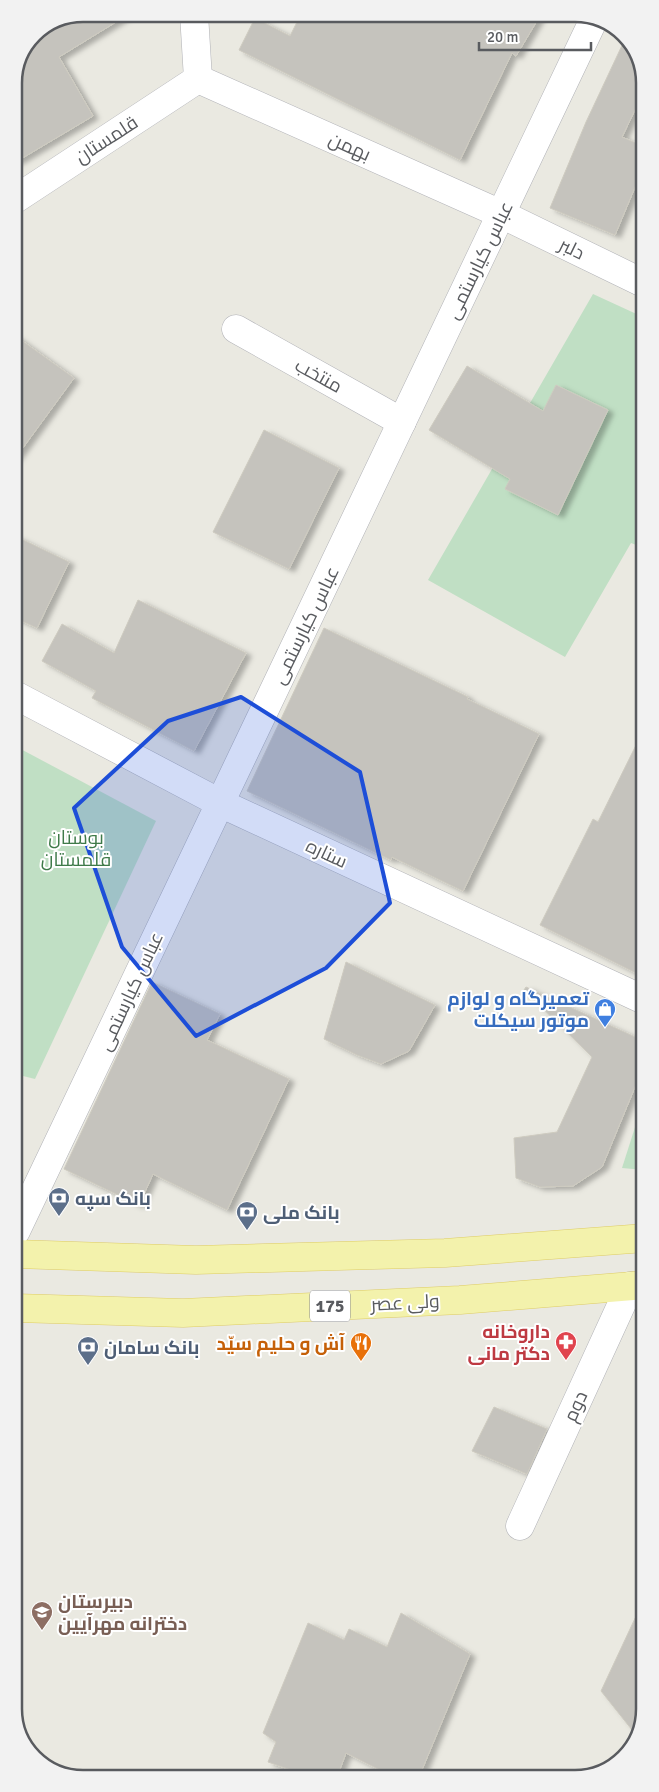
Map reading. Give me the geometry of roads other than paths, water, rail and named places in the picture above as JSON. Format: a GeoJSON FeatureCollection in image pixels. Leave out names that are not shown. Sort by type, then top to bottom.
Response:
{"type":"FeatureCollection","features":[{"type":"Feature","properties":{"kind":"main road"},"geometry":{"type":"LineString","coordinates":[[22,1254],[196,1260],[445,1253],[636,1239]]}},
{"type":"Feature","properties":{"kind":"main road","name":"ولی عصر"},"geometry":{"type":"LineString","coordinates":[[22,1308],[183,1313],[460,1300],[636,1286]]}},
{"type":"Feature","properties":{"kind":"street"},"geometry":{"type":"LineString","coordinates":[[195,23],[198,79]]}},
{"type":"Feature","properties":{"kind":"street","name":"عباس کیارستمی"},"geometry":{"type":"LineString","coordinates":[[22,1218],[591,25]]}},
{"type":"Feature","properties":{"kind":"street","name":"قلمستان"},"geometry":{"type":"LineString","coordinates":[[23,194],[198,79]]}},
{"type":"Feature","properties":{"kind":"street","name":"بهمن"},"geometry":{"type":"LineString","coordinates":[[198,79],[501,214]]}},
{"type":"Feature","properties":{"kind":"street","name":"دلبر"},"geometry":{"type":"LineString","coordinates":[[501,214],[636,280]]}},
{"type":"Feature","properties":{"kind":"street","name":"منتخب"},"geometry":{"type":"LineString","coordinates":[[236,328],[402,422]]}},
{"type":"Feature","properties":{"kind":"street","name":"ستاره"},"geometry":{"type":"LineString","coordinates":[[23,699],[220,803],[636,996]]}},
{"type":"Feature","properties":{"kind":"street","name":"دوم"},"geometry":{"type":"LineString","coordinates":[[520,1526],[636,1288]]}},
{"type":"Feature","properties":{"kind":"place","name":"تعمیرگاه و لوازم موتور سیکلت"},"geometry":{"type":"Point","coordinates":[605,1028]}},
{"type":"Feature","properties":{"kind":"place","name":"بانک سپه"},"geometry":{"type":"Point","coordinates":[59,1217]}},
{"type":"Feature","properties":{"kind":"place","name":"بانک ملی"},"geometry":{"type":"Point","coordinates":[247,1231]}},
{"type":"Feature","properties":{"kind":"place","name":"داروخانه دکتر مانی"},"geometry":{"type":"Point","coordinates":[566,1361]}},
{"type":"Feature","properties":{"kind":"place","name":"آش و حلیم سیّد"},"geometry":{"type":"Point","coordinates":[361,1362]}},
{"type":"Feature","properties":{"kind":"place","name":"بانک سامان"},"geometry":{"type":"Point","coordinates":[88,1366]}},
{"type":"Feature","properties":{"kind":"place","name":"دبیرستان دخترانه مهرآیین"},"geometry":{"type":"Point","coordinates":[42,1631]}},
{"type":"Feature","properties":{"kind":"park label","name":"بوستان قلمستان"},"geometry":{"type":"Point","coordinates":[76,848]}}]}
